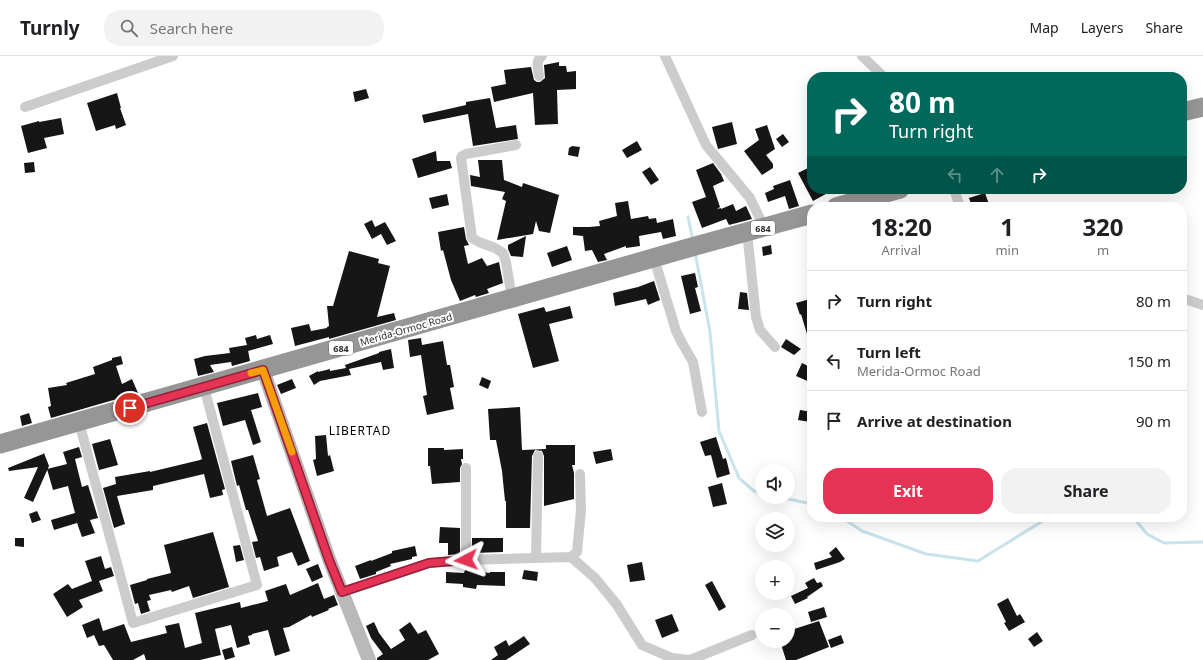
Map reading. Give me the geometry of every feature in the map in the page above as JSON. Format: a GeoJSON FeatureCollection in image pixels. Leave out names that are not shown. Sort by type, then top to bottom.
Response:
{"type":"FeatureCollection","features":[{"type":"Feature","properties":{"kind":"highway"},"geometry":{"type":"LineString","coordinates":[[1187,111],[1203,107]]}},
{"type":"Feature","properties":{"kind":"highway"},"geometry":{"type":"LineString","coordinates":[[854,202],[882,194]]}},
{"type":"Feature","properties":{"kind":"highway","name":"Merida-Ormoc Road"},"geometry":{"type":"LineString","coordinates":[[0,444],[807,215]]}},
{"type":"Feature","properties":{"kind":"main road"},"geometry":{"type":"LineString","coordinates":[[263,370],[327,552],[369,660]]}},
{"type":"Feature","properties":{"kind":"street"},"geometry":{"type":"LineString","coordinates":[[24,107],[160,62],[173,56]]}},
{"type":"Feature","properties":{"kind":"street"},"geometry":{"type":"LineString","coordinates":[[539,76],[537,64],[538,59],[542,56]]}},
{"type":"Feature","properties":{"kind":"street"},"geometry":{"type":"LineString","coordinates":[[665,56],[706,145],[750,198],[755,230],[756,317],[760,330],[775,347]]}},
{"type":"Feature","properties":{"kind":"street"},"geometry":{"type":"LineString","coordinates":[[862,56],[879,72]]}},
{"type":"Feature","properties":{"kind":"street"},"geometry":{"type":"LineString","coordinates":[[512,299],[506,262],[503,254],[496,248],[472,238],[461,158],[466,154],[516,145]]}},
{"type":"Feature","properties":{"kind":"street"},"geometry":{"type":"LineString","coordinates":[[654,258],[676,331],[693,362],[702,412]]}},
{"type":"Feature","properties":{"kind":"street"},"geometry":{"type":"LineString","coordinates":[[1187,300],[1203,305]]}},
{"type":"Feature","properties":{"kind":"street"},"geometry":{"type":"LineString","coordinates":[[79,422],[133,624],[257,585],[204,387]]}},
{"type":"Feature","properties":{"kind":"street"},"geometry":{"type":"LineString","coordinates":[[536,558],[538,456]]}},
{"type":"Feature","properties":{"kind":"street"},"geometry":{"type":"LineString","coordinates":[[466,468],[466,560]]}},
{"type":"Feature","properties":{"kind":"street"},"geometry":{"type":"LineString","coordinates":[[342,592],[429,563],[466,560],[571,557],[577,552],[581,510],[580,474]]}},
{"type":"Feature","properties":{"kind":"street"},"geometry":{"type":"LineString","coordinates":[[571,557],[595,578],[617,605],[642,644],[672,658],[690,660],[752,634]]}},
{"type":"Feature","properties":{"kind":"building"},"geometry":{"type":"Polygon","coordinates":[[[559,62],[559,66],[566,66],[567,72],[576,71],[576,89],[557,90],[558,124],[535,125],[533,93],[494,102],[491,87],[506,84],[504,70],[531,67],[534,80],[540,82],[545,78],[544,65],[559,62]]]}},
{"type":"Feature","properties":{"kind":"building"},"geometry":{"type":"Polygon","coordinates":[[[366,89],[369,98],[355,102],[353,92],[366,89]]]}},
{"type":"Feature","properties":{"kind":"building"},"geometry":{"type":"Polygon","coordinates":[[[117,93],[126,125],[116,129],[115,125],[96,131],[87,103],[117,93]]]}},
{"type":"Feature","properties":{"kind":"building"},"geometry":{"type":"Polygon","coordinates":[[[490,98],[496,128],[516,125],[518,139],[473,146],[468,114],[424,123],[422,115],[466,105],[466,102],[490,98]]]}},
{"type":"Feature","properties":{"kind":"building"},"geometry":{"type":"Polygon","coordinates":[[[61,118],[64,134],[44,138],[47,148],[28,153],[21,126],[39,121],[61,118]]]}},
{"type":"Feature","properties":{"kind":"building"},"geometry":{"type":"Polygon","coordinates":[[[732,122],[737,144],[718,149],[712,127],[732,122]]]}},
{"type":"Feature","properties":{"kind":"building"},"geometry":{"type":"Polygon","coordinates":[[[767,125],[775,149],[766,155],[773,164],[773,168],[762,175],[744,151],[759,140],[755,129],[767,125]]]}},
{"type":"Feature","properties":{"kind":"building"},"geometry":{"type":"Polygon","coordinates":[[[783,134],[789,142],[782,147],[776,139],[783,134]]]}},
{"type":"Feature","properties":{"kind":"building"},"geometry":{"type":"Polygon","coordinates":[[[637,141],[642,150],[627,158],[622,150],[637,141]]]}},
{"type":"Feature","properties":{"kind":"building"},"geometry":{"type":"Polygon","coordinates":[[[572,146],[580,147],[578,157],[568,155],[569,148],[572,146]]]}},
{"type":"Feature","properties":{"kind":"building"},"geometry":{"type":"Polygon","coordinates":[[[436,151],[437,161],[450,161],[452,168],[418,178],[412,159],[436,151]]]}},
{"type":"Feature","properties":{"kind":"building"},"geometry":{"type":"Polygon","coordinates":[[[478,160],[502,160],[504,180],[522,187],[523,183],[559,195],[550,233],[539,231],[536,221],[533,234],[497,240],[506,201],[502,199],[505,192],[471,186],[470,175],[480,177],[478,160]]]}},
{"type":"Feature","properties":{"kind":"building"},"geometry":{"type":"Polygon","coordinates":[[[34,162],[35,172],[25,173],[24,163],[34,162]]]}},
{"type":"Feature","properties":{"kind":"building"},"geometry":{"type":"Polygon","coordinates":[[[713,163],[724,181],[713,186],[720,207],[717,209],[733,204],[736,211],[746,206],[752,219],[729,225],[726,219],[702,228],[692,202],[706,197],[696,170],[713,163]]]}},
{"type":"Feature","properties":{"kind":"building"},"geometry":{"type":"Polygon","coordinates":[[[650,167],[659,180],[651,185],[642,172],[650,167]]]}},
{"type":"Feature","properties":{"kind":"building"},"geometry":{"type":"Polygon","coordinates":[[[807,168],[807,190],[798,173],[807,168]]]}},
{"type":"Feature","properties":{"kind":"building"},"geometry":{"type":"Polygon","coordinates":[[[790,180],[799,206],[789,209],[785,196],[768,202],[765,193],[774,189],[773,186],[790,180]]]}},
{"type":"Feature","properties":{"kind":"building"},"geometry":{"type":"Polygon","coordinates":[[[447,194],[449,205],[432,209],[429,198],[447,194]]]}},
{"type":"Feature","properties":{"kind":"building"},"geometry":{"type":"Polygon","coordinates":[[[809,194],[826,194],[813,201],[809,194]]]}},
{"type":"Feature","properties":{"kind":"building"},"geometry":{"type":"Polygon","coordinates":[[[985,194],[988,202],[970,202],[969,198],[985,194]]]}},
{"type":"Feature","properties":{"kind":"building"},"geometry":{"type":"Polygon","coordinates":[[[628,201],[631,219],[648,216],[649,219],[656,218],[657,223],[673,219],[676,236],[663,239],[661,232],[639,236],[640,246],[626,248],[626,246],[604,254],[607,260],[598,262],[592,250],[585,251],[583,236],[573,235],[573,227],[600,226],[599,221],[617,216],[615,203],[628,201]]]}},
{"type":"Feature","properties":{"kind":"building"},"geometry":{"type":"Polygon","coordinates":[[[372,220],[375,227],[385,222],[396,241],[387,245],[381,234],[372,239],[364,224],[372,220]]]}},
{"type":"Feature","properties":{"kind":"building"},"geometry":{"type":"Polygon","coordinates":[[[464,227],[466,239],[469,245],[464,246],[468,264],[482,258],[487,266],[499,262],[503,283],[487,289],[489,293],[476,297],[475,295],[460,301],[451,280],[443,250],[441,251],[438,232],[464,227]]]}},
{"type":"Feature","properties":{"kind":"building"},"geometry":{"type":"Polygon","coordinates":[[[526,236],[523,257],[511,256],[508,245],[526,236]]]}},
{"type":"Feature","properties":{"kind":"building"},"geometry":{"type":"Polygon","coordinates":[[[771,245],[772,254],[763,256],[762,247],[771,245]]]}},
{"type":"Feature","properties":{"kind":"building"},"geometry":{"type":"Polygon","coordinates":[[[567,246],[572,260],[552,267],[547,253],[567,246]]]}},
{"type":"Feature","properties":{"kind":"building"},"geometry":{"type":"Polygon","coordinates":[[[349,251],[379,259],[378,263],[390,266],[377,317],[394,313],[396,320],[329,339],[329,337],[295,346],[291,328],[309,324],[311,331],[327,328],[329,326],[327,306],[333,306],[349,251]]]}},
{"type":"Feature","properties":{"kind":"building"},"geometry":{"type":"Polygon","coordinates":[[[695,273],[698,287],[695,288],[701,311],[690,314],[681,276],[695,273]]]}},
{"type":"Feature","properties":{"kind":"building"},"geometry":{"type":"Polygon","coordinates":[[[654,281],[660,300],[648,305],[646,299],[615,306],[613,293],[638,287],[654,281]]]}},
{"type":"Feature","properties":{"kind":"building"},"geometry":{"type":"Polygon","coordinates":[[[740,292],[747,293],[749,310],[738,309],[740,292]]]}},
{"type":"Feature","properties":{"kind":"building"},"geometry":{"type":"Polygon","coordinates":[[[807,300],[807,334],[801,314],[800,315],[796,303],[807,300]]]}},
{"type":"Feature","properties":{"kind":"building"},"geometry":{"type":"Polygon","coordinates":[[[570,306],[573,318],[549,324],[559,361],[533,368],[518,314],[544,307],[546,312],[570,306]]]}},
{"type":"Feature","properties":{"kind":"building"},"geometry":{"type":"Polygon","coordinates":[[[256,335],[257,339],[270,335],[273,344],[248,351],[250,361],[232,366],[231,362],[210,365],[214,372],[198,376],[194,359],[230,353],[229,348],[247,345],[245,338],[256,335]]]}},
{"type":"Feature","properties":{"kind":"building"},"geometry":{"type":"Polygon","coordinates":[[[421,338],[422,345],[443,341],[447,365],[450,365],[454,387],[450,388],[454,409],[427,415],[423,396],[427,395],[421,355],[410,357],[408,340],[421,338]]]}},
{"type":"Feature","properties":{"kind":"building"},"geometry":{"type":"Polygon","coordinates":[[[786,339],[801,349],[794,355],[781,347],[786,339]]]}},
{"type":"Feature","properties":{"kind":"building"},"geometry":{"type":"Polygon","coordinates":[[[391,349],[394,368],[383,370],[381,362],[349,369],[351,375],[320,381],[314,385],[309,376],[318,371],[330,369],[330,371],[346,368],[345,365],[391,349]]]}},
{"type":"Feature","properties":{"kind":"building"},"geometry":{"type":"Polygon","coordinates":[[[121,356],[123,364],[116,366],[122,384],[132,379],[138,393],[51,418],[48,407],[51,406],[48,388],[67,385],[66,383],[95,374],[93,367],[112,360],[112,358],[121,356]]]}},
{"type":"Feature","properties":{"kind":"building"},"geometry":{"type":"Polygon","coordinates":[[[802,363],[807,366],[807,381],[796,376],[802,363]]]}},
{"type":"Feature","properties":{"kind":"building"},"geometry":{"type":"Polygon","coordinates":[[[482,377],[491,381],[488,389],[479,385],[482,377]]]}},
{"type":"Feature","properties":{"kind":"building"},"geometry":{"type":"Polygon","coordinates":[[[292,379],[296,388],[281,394],[277,385],[292,379]]]}},
{"type":"Feature","properties":{"kind":"building"},"geometry":{"type":"Polygon","coordinates":[[[258,393],[262,407],[251,410],[261,442],[253,445],[245,420],[223,426],[217,403],[258,393]]]}},
{"type":"Feature","properties":{"kind":"building"},"geometry":{"type":"Polygon","coordinates":[[[520,407],[522,450],[546,449],[546,445],[575,445],[575,465],[572,465],[574,473],[574,499],[544,506],[544,456],[542,451],[535,450],[532,456],[530,528],[506,528],[506,501],[502,471],[496,440],[490,440],[488,409],[520,407]]]}},
{"type":"Feature","properties":{"kind":"building"},"geometry":{"type":"Polygon","coordinates":[[[800,410],[807,411],[807,422],[798,420],[800,410]]]}},
{"type":"Feature","properties":{"kind":"building"},"geometry":{"type":"Polygon","coordinates":[[[29,413],[32,423],[22,426],[20,416],[29,413]]]}},
{"type":"Feature","properties":{"kind":"building"},"geometry":{"type":"Polygon","coordinates":[[[207,423],[225,489],[222,490],[223,495],[210,498],[204,474],[153,486],[153,490],[117,496],[125,524],[114,528],[103,488],[116,484],[115,477],[150,472],[202,459],[193,427],[207,423]]]}},
{"type":"Feature","properties":{"kind":"building"},"geometry":{"type":"Polygon","coordinates":[[[326,435],[328,456],[330,455],[334,471],[317,476],[313,460],[316,459],[315,436],[326,435]]]}},
{"type":"Feature","properties":{"kind":"building"},"geometry":{"type":"Polygon","coordinates":[[[716,437],[723,459],[726,458],[730,474],[717,478],[711,455],[705,456],[700,442],[716,437]]]}},
{"type":"Feature","properties":{"kind":"building"},"geometry":{"type":"Polygon","coordinates":[[[110,439],[118,465],[99,470],[92,444],[110,439]]]}},
{"type":"Feature","properties":{"kind":"building"},"geometry":{"type":"Polygon","coordinates":[[[79,447],[82,457],[75,459],[82,487],[88,485],[98,518],[90,520],[95,533],[82,537],[77,523],[54,530],[51,520],[75,513],[68,486],[53,490],[47,469],[67,464],[63,452],[79,447]]]}},
{"type":"Feature","properties":{"kind":"building"},"geometry":{"type":"Polygon","coordinates":[[[428,448],[444,448],[444,450],[463,449],[463,459],[461,459],[462,464],[460,468],[460,482],[432,484],[430,466],[428,466],[428,448]]]}},
{"type":"Feature","properties":{"kind":"building"},"geometry":{"type":"Polygon","coordinates":[[[611,449],[613,460],[596,464],[593,452],[611,449]]]}},
{"type":"Feature","properties":{"kind":"building"},"geometry":{"type":"Polygon","coordinates":[[[44,453],[49,466],[33,502],[24,498],[38,467],[9,471],[8,468],[44,453]]]}},
{"type":"Feature","properties":{"kind":"building"},"geometry":{"type":"Polygon","coordinates":[[[253,455],[260,479],[257,480],[267,516],[290,508],[310,561],[298,566],[292,552],[277,557],[279,566],[264,571],[260,557],[256,558],[252,542],[258,541],[248,510],[246,510],[239,485],[237,486],[231,461],[253,455]]]}},
{"type":"Feature","properties":{"kind":"building"},"geometry":{"type":"Polygon","coordinates":[[[722,483],[727,504],[713,507],[708,487],[722,483]]]}},
{"type":"Feature","properties":{"kind":"building"},"geometry":{"type":"Polygon","coordinates":[[[37,511],[41,520],[32,523],[29,514],[37,511]]]}},
{"type":"Feature","properties":{"kind":"building"},"geometry":{"type":"Polygon","coordinates":[[[440,527],[460,528],[460,554],[448,555],[448,543],[439,543],[440,527]]]}},
{"type":"Feature","properties":{"kind":"building"},"geometry":{"type":"Polygon","coordinates":[[[213,532],[229,587],[193,598],[189,586],[172,592],[171,590],[149,595],[151,600],[147,601],[150,611],[141,614],[138,603],[135,604],[130,585],[171,573],[164,545],[213,532]]]}},
{"type":"Feature","properties":{"kind":"building"},"geometry":{"type":"Polygon","coordinates":[[[15,538],[24,538],[24,547],[15,546],[15,538]]]}},
{"type":"Feature","properties":{"kind":"building"},"geometry":{"type":"Polygon","coordinates":[[[472,538],[503,538],[503,552],[472,553],[472,538]]]}},
{"type":"Feature","properties":{"kind":"building"},"geometry":{"type":"Polygon","coordinates":[[[240,545],[244,560],[236,562],[233,546],[240,545]]]}},
{"type":"Feature","properties":{"kind":"building"},"geometry":{"type":"Polygon","coordinates":[[[415,546],[417,556],[412,557],[412,559],[390,564],[391,566],[376,572],[376,574],[360,579],[355,566],[392,553],[392,551],[415,546]]]}},
{"type":"Feature","properties":{"kind":"building"},"geometry":{"type":"Polygon","coordinates":[[[836,547],[845,559],[816,570],[814,563],[832,557],[829,553],[836,547]]]}},
{"type":"Feature","properties":{"kind":"building"},"geometry":{"type":"Polygon","coordinates":[[[101,556],[105,569],[111,567],[114,576],[99,581],[103,591],[79,600],[83,607],[67,617],[53,594],[68,584],[72,589],[92,581],[85,561],[101,556]]]}},
{"type":"Feature","properties":{"kind":"building"},"geometry":{"type":"Polygon","coordinates":[[[642,562],[645,580],[630,582],[627,565],[642,562]]]}},
{"type":"Feature","properties":{"kind":"building"},"geometry":{"type":"Polygon","coordinates":[[[318,564],[323,577],[312,582],[306,569],[318,564]]]}},
{"type":"Feature","properties":{"kind":"building"},"geometry":{"type":"Polygon","coordinates":[[[465,570],[490,573],[505,572],[505,586],[477,585],[476,589],[463,587],[463,584],[446,583],[446,572],[464,573],[465,570]]]}},
{"type":"Feature","properties":{"kind":"building"},"geometry":{"type":"Polygon","coordinates":[[[524,570],[538,572],[537,581],[522,579],[524,570]]]}},
{"type":"Feature","properties":{"kind":"building"},"geometry":{"type":"Polygon","coordinates":[[[814,578],[817,583],[821,582],[823,586],[807,597],[808,598],[795,604],[793,600],[795,600],[795,594],[808,588],[805,583],[814,578]]]}},
{"type":"Feature","properties":{"kind":"building"},"geometry":{"type":"Polygon","coordinates":[[[712,581],[726,607],[719,611],[705,585],[712,581]]]}},
{"type":"Feature","properties":{"kind":"building"},"geometry":{"type":"Polygon","coordinates":[[[318,583],[324,599],[334,595],[338,605],[312,617],[311,615],[289,627],[283,628],[290,651],[275,656],[268,630],[248,636],[250,644],[237,648],[231,625],[215,629],[221,655],[200,660],[146,660],[144,654],[133,660],[113,660],[104,645],[99,646],[94,635],[87,638],[82,625],[99,618],[103,631],[124,624],[131,642],[167,633],[165,626],[179,623],[185,648],[202,643],[195,613],[240,602],[241,608],[268,601],[265,591],[286,584],[290,595],[318,583]]]}},
{"type":"Feature","properties":{"kind":"building"},"geometry":{"type":"Polygon","coordinates":[[[1008,598],[1017,616],[1020,614],[1025,622],[1009,631],[1004,623],[1006,622],[997,604],[1008,598]]]}},
{"type":"Feature","properties":{"kind":"building"},"geometry":{"type":"Polygon","coordinates":[[[824,607],[827,617],[811,622],[808,612],[824,607]]]}},
{"type":"Feature","properties":{"kind":"building"},"geometry":{"type":"Polygon","coordinates":[[[672,614],[679,631],[662,638],[655,620],[672,614]]]}},
{"type":"Feature","properties":{"kind":"building"},"geometry":{"type":"Polygon","coordinates":[[[819,621],[829,647],[796,660],[786,660],[782,648],[795,648],[795,629],[819,621]]]}},
{"type":"Feature","properties":{"kind":"building"},"geometry":{"type":"Polygon","coordinates":[[[374,622],[379,633],[391,649],[405,640],[399,630],[410,622],[418,634],[426,630],[439,654],[428,660],[377,660],[377,658],[383,654],[371,638],[366,626],[374,622]]]}},
{"type":"Feature","properties":{"kind":"building"},"geometry":{"type":"Polygon","coordinates":[[[1037,632],[1043,641],[1034,647],[1028,639],[1037,632]]]}},
{"type":"Feature","properties":{"kind":"building"},"geometry":{"type":"Polygon","coordinates":[[[841,635],[844,643],[831,648],[828,640],[841,635]]]}},
{"type":"Feature","properties":{"kind":"building"},"geometry":{"type":"Polygon","coordinates":[[[524,636],[530,644],[506,660],[491,660],[498,655],[494,647],[506,640],[509,646],[524,636]]]}},
{"type":"Feature","properties":{"kind":"building"},"geometry":{"type":"Polygon","coordinates":[[[232,647],[235,657],[225,660],[222,650],[232,647]]]}},
{"type":"Feature","properties":{"kind":"waterway"},"geometry":{"type":"LineString","coordinates":[[688,217],[693,241]]}},
{"type":"Feature","properties":{"kind":"waterway"},"geometry":{"type":"LineString","coordinates":[[695,252],[710,332],[719,431],[739,478],[755,491]]}},
{"type":"Feature","properties":{"kind":"waterway"},"geometry":{"type":"LineString","coordinates":[[795,500],[807,503]]}},
{"type":"Feature","properties":{"kind":"waterway"},"geometry":{"type":"LineString","coordinates":[[848,522],[862,531],[926,554],[978,561],[1041,522]]}},
{"type":"Feature","properties":{"kind":"waterway"},"geometry":{"type":"LineString","coordinates":[[1137,522],[1147,534],[1164,543],[1203,542]]}},
{"type":"Feature","properties":{"kind":"slow traffic"},"geometry":{"type":"LineString","coordinates":[[251,373],[263,370],[292,452]]}},
{"type":"Feature","properties":{"kind":"district","name":"LIBERTAD"},"geometry":{"type":"Point","coordinates":[360,430]}},
{"type":"Feature","properties":{"kind":"route"},"geometry":{"type":"LineString","coordinates":[[130,408],[263,370],[329,560],[342,592],[429,563],[466,560]]}}]}
